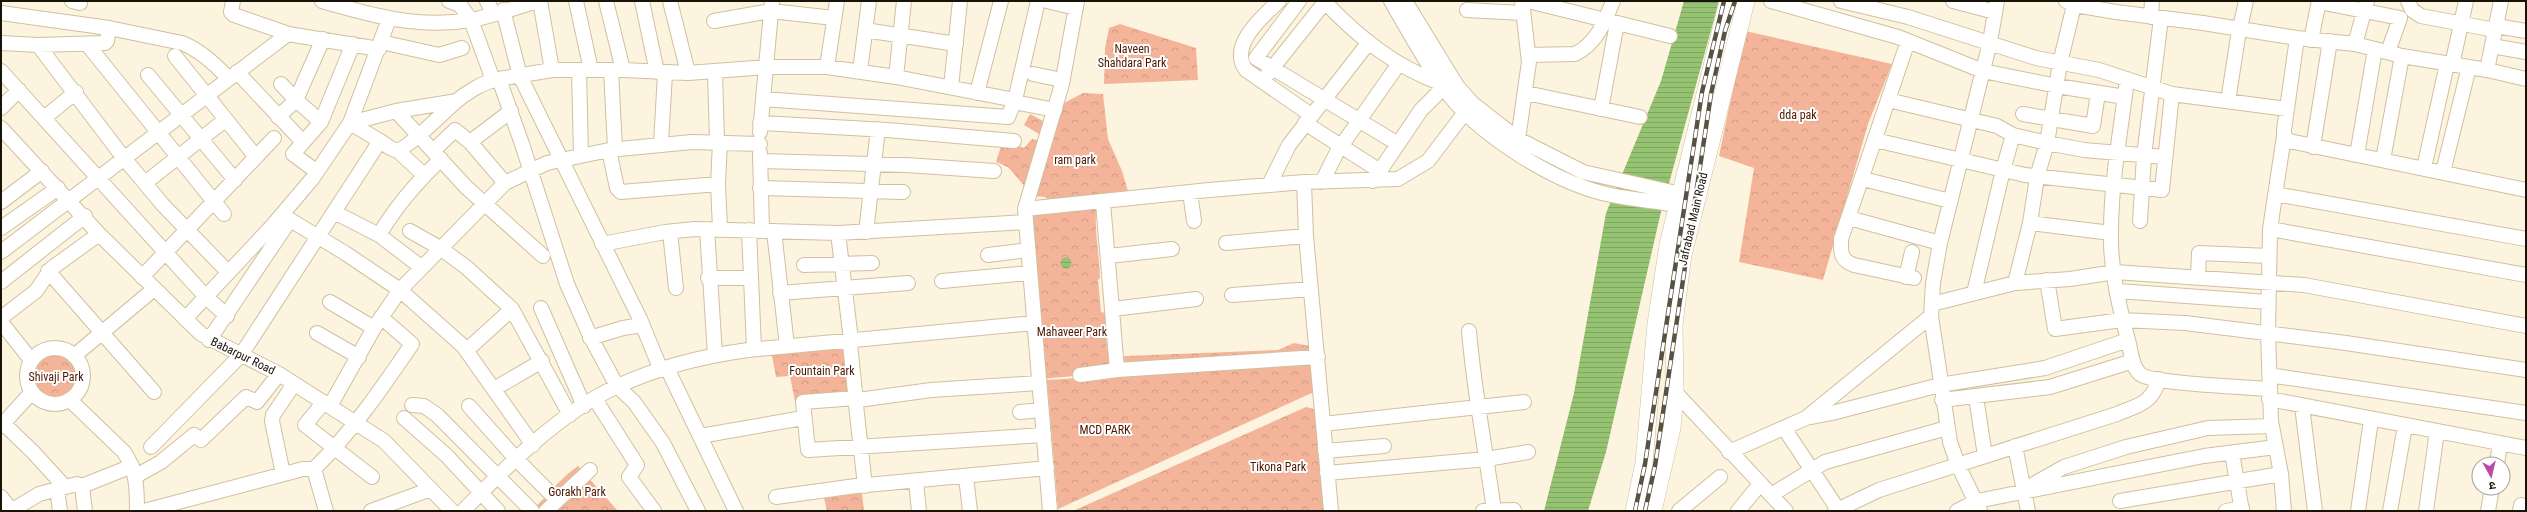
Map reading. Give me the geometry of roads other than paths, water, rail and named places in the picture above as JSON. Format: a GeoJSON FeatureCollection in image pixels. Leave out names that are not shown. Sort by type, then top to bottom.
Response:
{"type":"FeatureCollection","features":[{"type":"Feature","properties":{"kind":"main road"},"geometry":{"type":"LineString","coordinates":[[1726,6],[1745,8]]}},
{"type":"Feature","properties":{"kind":"main road","name":"Jafrabad Main Road"},"geometry":{"type":"LineString","coordinates":[[1634,511],[1644,464],[1655,340],[1673,198],[1726,6]]}},
{"type":"Feature","properties":{"kind":"main road","name":"Jafrabad Main Road"},"geometry":{"type":"LineString","coordinates":[[1653,511],[1672,428],[1675,392],[1674,324],[1683,254],[1745,8]]}},
{"type":"Feature","properties":{"kind":"main road"},"geometry":{"type":"LineString","coordinates":[[1655,340],[1674,340]]}},
{"type":"Feature","properties":{"kind":"street"},"geometry":{"type":"LineString","coordinates":[[233,1],[231,9],[234,15],[289,34],[439,55],[462,48]]}},
{"type":"Feature","properties":{"kind":"street"},"geometry":{"type":"LineString","coordinates":[[322,1],[389,19],[414,23],[471,20],[495,8],[539,1],[552,70]]}},
{"type":"Feature","properties":{"kind":"street"},"geometry":{"type":"LineString","coordinates":[[449,1],[460,4],[471,20],[511,111],[567,284],[590,338],[617,386],[634,402],[656,432],[698,511]]}},
{"type":"Feature","properties":{"kind":"street"},"geometry":{"type":"LineString","coordinates":[[576,1],[585,70],[581,155]]}},
{"type":"Feature","properties":{"kind":"street"},"geometry":{"type":"LineString","coordinates":[[606,1],[617,70],[612,150],[619,191],[718,184]]}},
{"type":"Feature","properties":{"kind":"street"},"geometry":{"type":"LineString","coordinates":[[642,1],[661,73],[662,144]]}},
{"type":"Feature","properties":{"kind":"street"},"geometry":{"type":"LineString","coordinates":[[670,1],[688,73]]}},
{"type":"Feature","properties":{"kind":"street"},"geometry":{"type":"LineString","coordinates":[[827,67],[837,1]]}},
{"type":"Feature","properties":{"kind":"street"},"geometry":{"type":"LineString","coordinates":[[860,71],[869,1]]}},
{"type":"Feature","properties":{"kind":"street"},"geometry":{"type":"LineString","coordinates":[[896,77],[904,1]]}},
{"type":"Feature","properties":{"kind":"street"},"geometry":{"type":"LineString","coordinates":[[951,87],[960,1]]}},
{"type":"Feature","properties":{"kind":"street"},"geometry":{"type":"LineString","coordinates":[[977,93],[1001,1]]}},
{"type":"Feature","properties":{"kind":"street"},"geometry":{"type":"LineString","coordinates":[[763,99],[1007,117],[1011,115],[1015,101],[1038,1]]}},
{"type":"Feature","properties":{"kind":"street"},"geometry":{"type":"LineString","coordinates":[[1047,1],[1076,4],[1055,110],[1025,215],[1050,511]]}},
{"type":"Feature","properties":{"kind":"street"},"geometry":{"type":"LineString","coordinates":[[1279,1],[1258,22],[1242,44],[1242,65],[1377,176]]}},
{"type":"Feature","properties":{"kind":"street"},"geometry":{"type":"LineString","coordinates":[[1299,1],[1256,58],[1398,144]]}},
{"type":"Feature","properties":{"kind":"street"},"geometry":{"type":"LineString","coordinates":[[1262,82],[1325,1],[1369,42],[1398,65],[1442,85],[1517,145],[1530,162],[1564,178],[1611,195],[1673,198]]}},
{"type":"Feature","properties":{"kind":"street"},"geometry":{"type":"LineString","coordinates":[[1391,1],[1413,26],[1457,86],[1468,107]]}},
{"type":"Feature","properties":{"kind":"street"},"geometry":{"type":"LineString","coordinates":[[1405,1],[1413,26],[1442,85]]}},
{"type":"Feature","properties":{"kind":"street"},"geometry":{"type":"LineString","coordinates":[[1601,109],[1613,1]]}},
{"type":"Feature","properties":{"kind":"street"},"geometry":{"type":"LineString","coordinates":[[1771,1],[1908,41],[1983,71],[2056,86],[2125,96]]}},
{"type":"Feature","properties":{"kind":"street"},"geometry":{"type":"LineString","coordinates":[[1841,1],[1908,18],[1990,42],[2036,58],[2087,67],[2172,94],[2287,109]]}},
{"type":"Feature","properties":{"kind":"street"},"geometry":{"type":"LineString","coordinates":[[1953,1],[1996,6],[1990,42],[1969,119],[1961,160],[1940,242],[1931,310],[1947,428],[1958,465],[1979,506]]}},
{"type":"Feature","properties":{"kind":"street"},"geometry":{"type":"LineString","coordinates":[[2140,221],[2144,156],[2152,87],[2156,18],[2152,1]]}},
{"type":"Feature","properties":{"kind":"street"},"geometry":{"type":"LineString","coordinates":[[2228,101],[2246,1]]}},
{"type":"Feature","properties":{"kind":"street"},"geometry":{"type":"LineString","coordinates":[[2408,1],[2412,10],[2422,16],[2460,24],[2526,31]]}},
{"type":"Feature","properties":{"kind":"street"},"geometry":{"type":"LineString","coordinates":[[2424,168],[2466,1]]}},
{"type":"Feature","properties":{"kind":"street"},"geometry":{"type":"LineString","coordinates":[[2487,70],[2501,1]]}},
{"type":"Feature","properties":{"kind":"street"},"geometry":{"type":"LineString","coordinates":[[2015,283],[2030,223],[2037,177],[2047,143],[2072,2],[2117,7],[2156,18],[2311,40],[2355,44],[2402,56],[2526,78]]}},
{"type":"Feature","properties":{"kind":"street"},"geometry":{"type":"LineString","coordinates":[[2311,40],[2319,2],[2365,6],[2400,18],[2382,51],[2357,155]]}},
{"type":"Feature","properties":{"kind":"street"},"geometry":{"type":"LineString","coordinates":[[1517,145],[1526,93],[1528,55],[1524,5]]}},
{"type":"Feature","properties":{"kind":"street"},"geometry":{"type":"LineString","coordinates":[[1467,10],[1524,5],[1611,22],[1670,36]]}},
{"type":"Feature","properties":{"kind":"street"},"geometry":{"type":"LineString","coordinates":[[714,21],[772,6],[834,18]]}},
{"type":"Feature","properties":{"kind":"street"},"geometry":{"type":"LineString","coordinates":[[772,6],[760,123],[760,188],[762,230],[780,293],[787,346]]}},
{"type":"Feature","properties":{"kind":"street"},"geometry":{"type":"LineString","coordinates":[[2355,44],[2365,6]]}},
{"type":"Feature","properties":{"kind":"street"},"geometry":{"type":"LineString","coordinates":[[495,8],[520,76],[560,160],[664,369],[700,436],[736,511]]}},
{"type":"Feature","properties":{"kind":"street"},"geometry":{"type":"LineString","coordinates":[[1,13],[109,28],[191,46],[233,75],[278,117],[302,142]]}},
{"type":"Feature","properties":{"kind":"street"},"geometry":{"type":"LineString","coordinates":[[209,340],[227,316],[286,218],[350,123],[389,19]]}},
{"type":"Feature","properties":{"kind":"street"},"geometry":{"type":"LineString","coordinates":[[1528,55],[1575,54],[1593,41],[1611,22]]}},
{"type":"Feature","properties":{"kind":"street"},"geometry":{"type":"LineString","coordinates":[[1,43],[38,45],[106,42],[109,28]]}},
{"type":"Feature","properties":{"kind":"street"},"geometry":{"type":"LineString","coordinates":[[865,30],[900,37],[956,44]]}},
{"type":"Feature","properties":{"kind":"street"},"geometry":{"type":"LineString","coordinates":[[1,252],[70,200],[123,157],[159,132],[289,34]]}},
{"type":"Feature","properties":{"kind":"street"},"geometry":{"type":"LineString","coordinates":[[2284,511],[2280,474],[2272,426],[2269,388],[2268,302],[2270,229],[2297,38]]}},
{"type":"Feature","properties":{"kind":"street"},"geometry":{"type":"LineString","coordinates":[[278,117],[296,100],[323,39]]}},
{"type":"Feature","properties":{"kind":"street"},"geometry":{"type":"LineString","coordinates":[[1908,41],[1863,179],[1841,239],[1841,256],[1845,262],[1910,277],[1912,252]]}},
{"type":"Feature","properties":{"kind":"street"},"geometry":{"type":"LineString","coordinates":[[1269,185],[1282,156],[1323,99],[1369,42]]}},
{"type":"Feature","properties":{"kind":"street"},"geometry":{"type":"LineString","coordinates":[[2313,147],[2330,42]]}},
{"type":"Feature","properties":{"kind":"street"},"geometry":{"type":"LineString","coordinates":[[86,44],[179,156],[224,214]]}},
{"type":"Feature","properties":{"kind":"street"},"geometry":{"type":"LineString","coordinates":[[317,172],[293,154],[321,122],[353,44]]}},
{"type":"Feature","properties":{"kind":"street"},"geometry":{"type":"LineString","coordinates":[[38,45],[76,92],[123,157],[186,230],[228,272]]}},
{"type":"Feature","properties":{"kind":"street"},"geometry":{"type":"LineString","coordinates":[[2492,46],[2526,52]]}},
{"type":"Feature","properties":{"kind":"street"},"geometry":{"type":"LineString","coordinates":[[175,56],[205,96],[256,157]]}},
{"type":"Feature","properties":{"kind":"street"},"geometry":{"type":"LineString","coordinates":[[2383,160],[2402,56]]}},
{"type":"Feature","properties":{"kind":"street"},"geometry":{"type":"LineString","coordinates":[[1322,182],[1341,146],[1398,65]]}},
{"type":"Feature","properties":{"kind":"street"},"geometry":{"type":"LineString","coordinates":[[397,150],[418,136],[457,101],[496,79],[552,70],[617,70],[688,73],[766,67],[827,67],[860,71],[951,87],[1055,110]]}},
{"type":"Feature","properties":{"kind":"street"},"geometry":{"type":"LineString","coordinates":[[2443,172],[2469,67]]}},
{"type":"Feature","properties":{"kind":"street"},"geometry":{"type":"LineString","coordinates":[[1,71],[20,90],[165,253],[205,296],[227,316]]}},
{"type":"Feature","properties":{"kind":"street"},"geometry":{"type":"LineString","coordinates":[[715,72],[718,184],[708,278],[715,355]]}},
{"type":"Feature","properties":{"kind":"street"},"geometry":{"type":"LineString","coordinates":[[1033,74],[1062,80]]}},
{"type":"Feature","properties":{"kind":"street"},"geometry":{"type":"LineString","coordinates":[[148,75],[235,180]]}},
{"type":"Feature","properties":{"kind":"street"},"geometry":{"type":"LineString","coordinates":[[2127,79],[2119,154],[2113,186],[2111,233],[2122,320],[2133,361],[2140,374],[2159,379],[2526,413]]}},
{"type":"Feature","properties":{"kind":"street"},"geometry":{"type":"LineString","coordinates":[[281,84],[296,100],[321,122]]}},
{"type":"Feature","properties":{"kind":"street"},"geometry":{"type":"LineString","coordinates":[[1377,176],[1421,110],[1442,85]]}},
{"type":"Feature","properties":{"kind":"street"},"geometry":{"type":"LineString","coordinates":[[1,108],[20,90]]}},
{"type":"Feature","properties":{"kind":"street"},"geometry":{"type":"LineString","coordinates":[[44,118],[76,92]]}},
{"type":"Feature","properties":{"kind":"street"},"geometry":{"type":"LineString","coordinates":[[2023,114],[2093,126],[2098,92]]}},
{"type":"Feature","properties":{"kind":"street"},"geometry":{"type":"LineString","coordinates":[[1526,93],[1640,117]]}},
{"type":"Feature","properties":{"kind":"street"},"geometry":{"type":"LineString","coordinates":[[1875,140],[2037,177],[2162,190],[2172,94]]}},
{"type":"Feature","properties":{"kind":"street"},"geometry":{"type":"LineString","coordinates":[[1888,100],[1997,126],[2013,135],[2047,143],[2119,154],[2165,157]]}},
{"type":"Feature","properties":{"kind":"street"},"geometry":{"type":"LineString","coordinates":[[350,123],[396,111],[457,101]]}},
{"type":"Feature","properties":{"kind":"street"},"geometry":{"type":"LineString","coordinates":[[602,244],[670,232],[713,229],[838,233],[866,232],[1025,215],[1103,202],[1190,192],[1304,182],[1322,182],[1377,176],[1398,179],[1428,162],[1445,142],[1468,107]]}},
{"type":"Feature","properties":{"kind":"street"},"geometry":{"type":"LineString","coordinates":[[396,111],[418,136],[484,204],[543,256]]}},
{"type":"Feature","properties":{"kind":"street"},"geometry":{"type":"LineString","coordinates":[[470,142],[511,111]]}},
{"type":"Feature","properties":{"kind":"street"},"geometry":{"type":"LineString","coordinates":[[145,183],[225,120]]}},
{"type":"Feature","properties":{"kind":"street"},"geometry":{"type":"LineString","coordinates":[[350,123],[397,150],[424,175]]}},
{"type":"Feature","properties":{"kind":"street"},"geometry":{"type":"LineString","coordinates":[[760,123],[878,129],[1014,141]]}},
{"type":"Feature","properties":{"kind":"street"},"geometry":{"type":"LineString","coordinates":[[866,232],[872,192],[878,129]]}},
{"type":"Feature","properties":{"kind":"street"},"geometry":{"type":"LineString","coordinates":[[379,236],[395,207],[424,175],[455,130],[470,142],[505,183]]}},
{"type":"Feature","properties":{"kind":"street","name":"Babarpur Road"},"geometry":{"type":"LineString","coordinates":[[3,134],[70,200],[99,234],[185,319],[209,340],[279,374],[357,422],[384,441],[452,511]]}},
{"type":"Feature","properties":{"kind":"street"},"geometry":{"type":"LineString","coordinates":[[1974,293],[2003,170],[2013,135]]}},
{"type":"Feature","properties":{"kind":"street"},"geometry":{"type":"LineString","coordinates":[[2284,136],[2289,141],[2313,147],[2424,168],[2526,190]]}},
{"type":"Feature","properties":{"kind":"street"},"geometry":{"type":"LineString","coordinates":[[142,276],[215,202],[274,138]]}},
{"type":"Feature","properties":{"kind":"street"},"geometry":{"type":"LineString","coordinates":[[151,447],[241,355],[380,141]]}},
{"type":"Feature","properties":{"kind":"street"},"geometry":{"type":"LineString","coordinates":[[372,477],[306,425],[327,404],[359,357],[378,322],[400,290],[505,183],[529,170],[560,160],[612,150],[662,144],[718,142],[760,144]]}},
{"type":"Feature","properties":{"kind":"street"},"geometry":{"type":"LineString","coordinates":[[1517,145],[1583,172],[1615,179],[1673,198]]}},
{"type":"Feature","properties":{"kind":"street"},"geometry":{"type":"LineString","coordinates":[[760,161],[874,164],[994,171]]}},
{"type":"Feature","properties":{"kind":"street"},"geometry":{"type":"LineString","coordinates":[[1,202],[42,171]]}},
{"type":"Feature","properties":{"kind":"street"},"geometry":{"type":"LineString","coordinates":[[1863,179],[1950,201]]}},
{"type":"Feature","properties":{"kind":"street"},"geometry":{"type":"LineString","coordinates":[[1304,182],[1306,236],[1331,511]]}},
{"type":"Feature","properties":{"kind":"street"},"geometry":{"type":"LineString","coordinates":[[1,228],[58,188]]}},
{"type":"Feature","properties":{"kind":"street"},"geometry":{"type":"LineString","coordinates":[[760,188],[902,192]]}},
{"type":"Feature","properties":{"kind":"street"},"geometry":{"type":"LineString","coordinates":[[1190,192],[1194,221]]}},
{"type":"Feature","properties":{"kind":"street"},"geometry":{"type":"LineString","coordinates":[[2275,194],[2526,240]]}},
{"type":"Feature","properties":{"kind":"street"},"geometry":{"type":"LineString","coordinates":[[1103,202],[1109,256],[1117,370]]}},
{"type":"Feature","properties":{"kind":"street"},"geometry":{"type":"LineString","coordinates":[[334,212],[379,236],[421,267]]}},
{"type":"Feature","properties":{"kind":"street"},"geometry":{"type":"LineString","coordinates":[[1,282],[85,216]]}},
{"type":"Feature","properties":{"kind":"street"},"geometry":{"type":"LineString","coordinates":[[286,218],[400,290],[466,350],[533,445]]}},
{"type":"Feature","properties":{"kind":"street"},"geometry":{"type":"LineString","coordinates":[[185,319],[228,272],[286,218]]}},
{"type":"Feature","properties":{"kind":"street"},"geometry":{"type":"LineString","coordinates":[[1849,218],[1940,242]]}},
{"type":"Feature","properties":{"kind":"street"},"geometry":{"type":"LineString","coordinates":[[2030,223],[2111,233]]}},
{"type":"Feature","properties":{"kind":"street"},"geometry":{"type":"LineString","coordinates":[[2270,229],[2526,275]]}},
{"type":"Feature","properties":{"kind":"street"},"geometry":{"type":"LineString","coordinates":[[754,349],[749,278],[762,230]]}},
{"type":"Feature","properties":{"kind":"street"},"geometry":{"type":"LineString","coordinates":[[410,231],[440,248],[491,288],[512,309],[570,414]]}},
{"type":"Feature","properties":{"kind":"street"},"geometry":{"type":"LineString","coordinates":[[670,232],[676,288]]}},
{"type":"Feature","properties":{"kind":"street"},"geometry":{"type":"LineString","coordinates":[[838,233],[865,486]]}},
{"type":"Feature","properties":{"kind":"street"},"geometry":{"type":"LineString","coordinates":[[1,318],[36,291],[48,271],[69,253],[99,234]]}},
{"type":"Feature","properties":{"kind":"street"},"geometry":{"type":"LineString","coordinates":[[1226,243],[1306,236]]}},
{"type":"Feature","properties":{"kind":"street"},"geometry":{"type":"LineString","coordinates":[[988,255],[1028,250]]}},
{"type":"Feature","properties":{"kind":"street"},"geometry":{"type":"LineString","coordinates":[[1109,256],[1172,250]]}},
{"type":"Feature","properties":{"kind":"street"},"geometry":{"type":"LineString","coordinates":[[2198,277],[2199,253],[2270,256]]}},
{"type":"Feature","properties":{"kind":"street"},"geometry":{"type":"LineString","coordinates":[[804,265],[872,263]]}},
{"type":"Feature","properties":{"kind":"street"},"geometry":{"type":"LineString","coordinates":[[48,271],[154,392]]}},
{"type":"Feature","properties":{"kind":"street"},"geometry":{"type":"LineString","coordinates":[[1806,418],[1931,310],[1974,293],[2015,283],[2115,272],[2269,281],[2318,287],[2526,326]]}},
{"type":"Feature","properties":{"kind":"street"},"geometry":{"type":"LineString","coordinates":[[942,281],[1029,273]]}},
{"type":"Feature","properties":{"kind":"street"},"geometry":{"type":"LineString","coordinates":[[708,278],[749,278]]}},
{"type":"Feature","properties":{"kind":"street"},"geometry":{"type":"LineString","coordinates":[[2047,280],[2055,329],[2122,320],[2192,324],[2353,344],[2526,370]]}},
{"type":"Feature","properties":{"kind":"street"},"geometry":{"type":"LineString","coordinates":[[780,293],[908,283]]}},
{"type":"Feature","properties":{"kind":"street"},"geometry":{"type":"LineString","coordinates":[[1232,295],[1311,288]]}},
{"type":"Feature","properties":{"kind":"street"},"geometry":{"type":"LineString","coordinates":[[74,356],[101,331],[154,289]]}},
{"type":"Feature","properties":{"kind":"street"},"geometry":{"type":"LineString","coordinates":[[2118,291],[2268,302]]}},
{"type":"Feature","properties":{"kind":"street"},"geometry":{"type":"LineString","coordinates":[[1113,309],[1196,299]]}},
{"type":"Feature","properties":{"kind":"street"},"geometry":{"type":"LineString","coordinates":[[144,511],[282,474],[304,469],[314,469],[336,448],[357,422],[412,344],[378,322],[330,302]]}},
{"type":"Feature","properties":{"kind":"street"},"geometry":{"type":"LineString","coordinates":[[541,308],[589,402],[637,465],[629,477],[654,511]]}},
{"type":"Feature","properties":{"kind":"street"},"geometry":{"type":"LineString","coordinates":[[466,350],[512,309]]}},
{"type":"Feature","properties":{"kind":"street"},"geometry":{"type":"LineString","coordinates":[[1,322],[31,360]]}},
{"type":"Feature","properties":{"kind":"street"},"geometry":{"type":"LineString","coordinates":[[463,511],[533,445],[570,414],[617,386],[664,369],[715,355],[754,349],[850,342],[1034,323]]}},
{"type":"Feature","properties":{"kind":"street"},"geometry":{"type":"LineString","coordinates":[[590,338],[622,328],[642,325]]}},
{"type":"Feature","properties":{"kind":"street"},"geometry":{"type":"LineString","coordinates":[[1469,331],[1478,406],[1488,460],[1490,511],[1514,510]]}},
{"type":"Feature","properties":{"kind":"street"},"geometry":{"type":"LineString","coordinates":[[317,333],[359,357]]}},
{"type":"Feature","properties":{"kind":"street"},"geometry":{"type":"LineString","coordinates":[[1729,452],[1806,418],[1832,413],[1940,385],[2045,368],[2128,340]]}},
{"type":"Feature","properties":{"kind":"street"},"geometry":{"type":"LineString","coordinates":[[47,349],[66,350],[79,362],[83,378],[79,390],[70,400],[53,404],[41,401],[32,392],[26,376],[31,360],[47,349]]}},
{"type":"Feature","properties":{"kind":"street"},"geometry":{"type":"LineString","coordinates":[[1080,375],[1117,370],[1318,357]]}},
{"type":"Feature","properties":{"kind":"street"},"geometry":{"type":"LineString","coordinates":[[494,390],[542,361]]}},
{"type":"Feature","properties":{"kind":"street"},"geometry":{"type":"LineString","coordinates":[[1942,400],[2050,387],[2133,361]]}},
{"type":"Feature","properties":{"kind":"street"},"geometry":{"type":"LineString","coordinates":[[182,417],[194,435],[201,440],[246,398],[257,402],[279,374]]}},
{"type":"Feature","properties":{"kind":"street"},"geometry":{"type":"LineString","coordinates":[[1784,428],[1837,510],[1879,490],[2145,402],[2154,393],[2159,379]]}},
{"type":"Feature","properties":{"kind":"street"},"geometry":{"type":"LineString","coordinates":[[1039,383],[931,390],[856,400],[803,402],[803,418],[808,450],[1044,436]]}},
{"type":"Feature","properties":{"kind":"street"},"geometry":{"type":"LineString","coordinates":[[282,474],[272,418],[294,384]]}},
{"type":"Feature","properties":{"kind":"street"},"geometry":{"type":"LineString","coordinates":[[2269,388],[2302,406],[2526,448]]}},
{"type":"Feature","properties":{"kind":"street"},"geometry":{"type":"LineString","coordinates":[[32,392],[3,421],[33,452],[60,487],[60,511]]}},
{"type":"Feature","properties":{"kind":"street"},"geometry":{"type":"LineString","coordinates":[[1675,392],[1729,452],[1786,511]]}},
{"type":"Feature","properties":{"kind":"street"},"geometry":{"type":"LineString","coordinates":[[1976,397],[1985,456]]}},
{"type":"Feature","properties":{"kind":"street"},"geometry":{"type":"LineString","coordinates":[[70,400],[124,452],[134,471],[137,511]]}},
{"type":"Feature","properties":{"kind":"street"},"geometry":{"type":"LineString","coordinates":[[1323,424],[1524,402]]}},
{"type":"Feature","properties":{"kind":"street"},"geometry":{"type":"LineString","coordinates":[[412,404],[424,406],[437,415],[532,511]]}},
{"type":"Feature","properties":{"kind":"street"},"geometry":{"type":"LineString","coordinates":[[469,406],[517,460],[557,500]]}},
{"type":"Feature","properties":{"kind":"street"},"geometry":{"type":"LineString","coordinates":[[2302,406],[2315,511]]}},
{"type":"Feature","properties":{"kind":"street"},"geometry":{"type":"LineString","coordinates":[[1020,412],[1041,410]]}},
{"type":"Feature","properties":{"kind":"street"},"geometry":{"type":"LineString","coordinates":[[404,418],[441,450],[498,511]]}},
{"type":"Feature","properties":{"kind":"street"},"geometry":{"type":"LineString","coordinates":[[700,436],[803,418]]}},
{"type":"Feature","properties":{"kind":"street"},"geometry":{"type":"LineString","coordinates":[[2358,511],[2371,420]]}},
{"type":"Feature","properties":{"kind":"street"},"geometry":{"type":"LineString","coordinates":[[2024,491],[2064,467],[2133,445],[2208,428],[2272,426]]}},
{"type":"Feature","properties":{"kind":"street"},"geometry":{"type":"LineString","coordinates":[[2390,511],[2406,426]]}},
{"type":"Feature","properties":{"kind":"street"},"geometry":{"type":"LineString","coordinates":[[1771,496],[1811,470],[1846,455],[1947,428]]}},
{"type":"Feature","properties":{"kind":"street"},"geometry":{"type":"LineString","coordinates":[[2426,511],[2437,431]]}},
{"type":"Feature","properties":{"kind":"street"},"geometry":{"type":"LineString","coordinates":[[1,497],[12,511],[39,494],[60,487],[77,484],[82,486],[161,462],[194,435]]}},
{"type":"Feature","properties":{"kind":"street"},"geometry":{"type":"LineString","coordinates":[[2498,456],[2500,443]]}},
{"type":"Feature","properties":{"kind":"street"},"geometry":{"type":"LineString","coordinates":[[1325,451],[1384,446]]}},
{"type":"Feature","properties":{"kind":"street"},"geometry":{"type":"LineString","coordinates":[[2015,446],[2028,511]]}},
{"type":"Feature","properties":{"kind":"street"},"geometry":{"type":"LineString","coordinates":[[1957,511],[1979,506],[2024,491],[2232,453],[2276,447]]}},
{"type":"Feature","properties":{"kind":"street"},"geometry":{"type":"LineString","coordinates":[[1327,473],[1488,460],[1528,452]]}},
{"type":"Feature","properties":{"kind":"street"},"geometry":{"type":"LineString","coordinates":[[2226,511],[2242,510],[2232,453]]}},
{"type":"Feature","properties":{"kind":"street"},"geometry":{"type":"LineString","coordinates":[[776,497],[865,486],[1047,468]]}},
{"type":"Feature","properties":{"kind":"street"},"geometry":{"type":"LineString","coordinates":[[314,469],[322,510]]}},
{"type":"Feature","properties":{"kind":"street"},"geometry":{"type":"LineString","coordinates":[[546,511],[590,470]]}},
{"type":"Feature","properties":{"kind":"street"},"geometry":{"type":"LineString","coordinates":[[2120,501],[2280,474]]}},
{"type":"Feature","properties":{"kind":"street"},"geometry":{"type":"LineString","coordinates":[[966,477],[970,511]]}},
{"type":"Feature","properties":{"kind":"street"},"geometry":{"type":"LineString","coordinates":[[1678,511],[1720,477]]}},
{"type":"Feature","properties":{"kind":"street"},"geometry":{"type":"LineString","coordinates":[[916,482],[920,511]]}},
{"type":"Feature","properties":{"kind":"street"},"geometry":{"type":"LineString","coordinates":[[1738,511],[1760,484]]}},
{"type":"Feature","properties":{"kind":"street"},"geometry":{"type":"LineString","coordinates":[[82,486],[86,511]]}},
{"type":"Feature","properties":{"kind":"street"},"geometry":{"type":"LineString","coordinates":[[370,511],[431,489]]}},
{"type":"Feature","properties":{"kind":"street"},"geometry":{"type":"LineString","coordinates":[[2488,511],[2491,496]]}},
{"type":"Feature","properties":{"kind":"railway"},"geometry":{"type":"LineString","coordinates":[[1635,511],[1645,464],[1702,92],[1724,1]]}},
{"type":"Feature","properties":{"kind":"railway"},"geometry":{"type":"LineString","coordinates":[[1645,511],[1655,466],[1711,94],[1725,31],[1735,1]]}},
{"type":"Feature","properties":{"kind":"park label","name":"Naveen Shahdara Park"},"geometry":{"type":"Point","coordinates":[1132,56]}},
{"type":"Feature","properties":{"kind":"park label","name":"dda pak"},"geometry":{"type":"Point","coordinates":[1798,115]}},
{"type":"Feature","properties":{"kind":"park label","name":"ram park"},"geometry":{"type":"Point","coordinates":[1075,160]}},
{"type":"Feature","properties":{"kind":"park label","name":"Mahaveer Park"},"geometry":{"type":"Point","coordinates":[1072,332]}},
{"type":"Feature","properties":{"kind":"park label","name":"Fountain Park"},"geometry":{"type":"Point","coordinates":[822,371]}},
{"type":"Feature","properties":{"kind":"park label","name":"Shivaji Park"},"geometry":{"type":"Point","coordinates":[56,377]}},
{"type":"Feature","properties":{"kind":"park label","name":"MCD PARK"},"geometry":{"type":"Point","coordinates":[1105,430]}},
{"type":"Feature","properties":{"kind":"park label","name":"Tikona Park"},"geometry":{"type":"Point","coordinates":[1278,467]}},
{"type":"Feature","properties":{"kind":"park label","name":"Gorakh Park"},"geometry":{"type":"Point","coordinates":[577,492]}}]}
